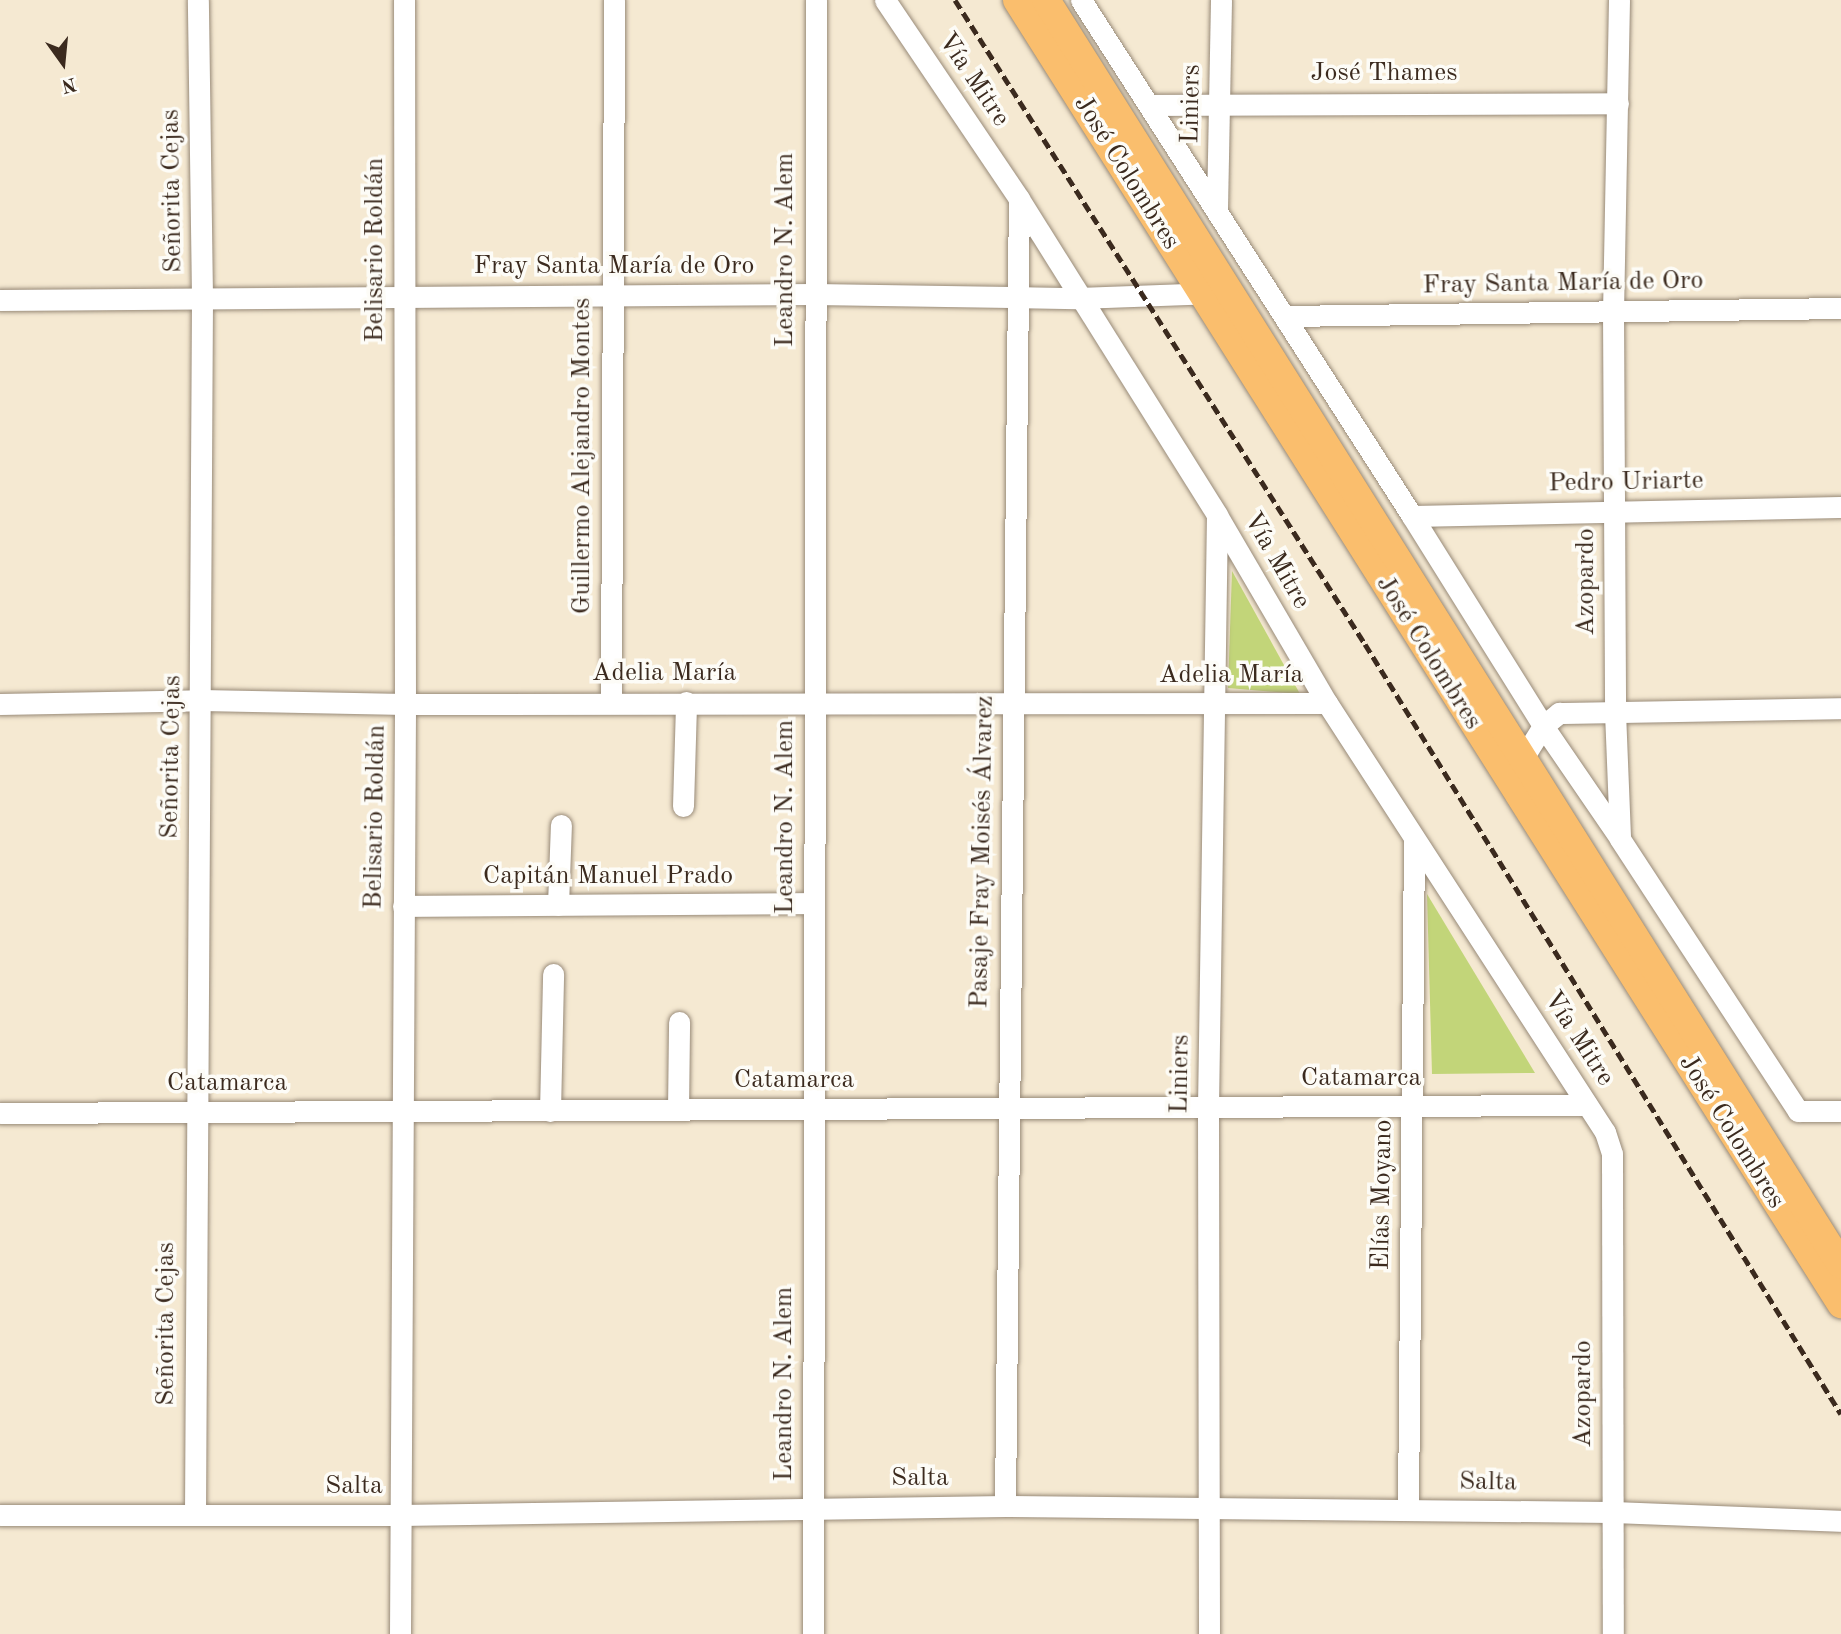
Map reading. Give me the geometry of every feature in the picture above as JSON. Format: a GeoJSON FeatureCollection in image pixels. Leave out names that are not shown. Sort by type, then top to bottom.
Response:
{"type":"FeatureCollection","features":[{"type":"Feature","properties":{"kind":"main road","name":"José Colombres"},"geometry":{"type":"LineString","coordinates":[[1017,0],[1216,293],[1513,765],[1841,1304]]}},
{"type":"Feature","properties":{"kind":"main road","name":"José Colombres"},"geometry":{"type":"LineString","coordinates":[[1046,0],[1216,293]]}},
{"type":"Feature","properties":{"kind":"main road","name":"José Colombres"},"geometry":{"type":"LineString","coordinates":[[1513,765],[1841,1265]]}},
{"type":"Feature","properties":{"kind":"street","name":"Señorita Cejas"},"geometry":{"type":"LineString","coordinates":[[195,1515],[195,1112],[201,701],[202,297],[198,0]]}},
{"type":"Feature","properties":{"kind":"street","name":"Belisario Roldán"},"geometry":{"type":"LineString","coordinates":[[400,1634],[405,704],[404,0]]}},
{"type":"Feature","properties":{"kind":"street","name":"Guillermo Alejandro Montes"},"geometry":{"type":"LineString","coordinates":[[611,701],[614,0]]}},
{"type":"Feature","properties":{"kind":"street","name":"Leandro N. Alem"},"geometry":{"type":"LineString","coordinates":[[813,1634],[816,0]]}},
{"type":"Feature","properties":{"kind":"street","name":"Vía Mitre"},"geometry":{"type":"LineString","coordinates":[[885,0],[1019,199],[1078,298],[1217,515],[1327,703],[1605,1132],[1612,1154]]}},
{"type":"Feature","properties":{"kind":"street"},"geometry":{"type":"LineString","coordinates":[[1081,0],[1217,209],[1543,726],[1798,1111],[1841,1111]]}},
{"type":"Feature","properties":{"kind":"street","name":"Liniers"},"geometry":{"type":"LineString","coordinates":[[1217,209],[1221,0]]}},
{"type":"Feature","properties":{"kind":"street","name":"Azopardo"},"geometry":{"type":"LineString","coordinates":[[1619,0],[1613,310],[1615,712],[1620,839]]}},
{"type":"Feature","properties":{"kind":"street","name":"José Thames"},"geometry":{"type":"LineString","coordinates":[[1150,105],[1220,102],[1618,103]]}},
{"type":"Feature","properties":{"kind":"street","name":"Pasaje Fray Moisés Álvarez"},"geometry":{"type":"LineString","coordinates":[[1005,1506],[1019,199]]}},
{"type":"Feature","properties":{"kind":"street","name":"Fray Santa María de Oro"},"geometry":{"type":"LineString","coordinates":[[0,300],[814,294],[1078,298],[1216,293]]}},
{"type":"Feature","properties":{"kind":"street","name":"Fray Santa María de Oro"},"geometry":{"type":"LineString","coordinates":[[1285,316],[1841,308]]}},
{"type":"Feature","properties":{"kind":"street","name":"Pedro Uriarte"},"geometry":{"type":"LineString","coordinates":[[1412,516],[1841,507]]}},
{"type":"Feature","properties":{"kind":"street","name":"Liniers"},"geometry":{"type":"LineString","coordinates":[[1209,1634],[1208,1107],[1217,515]]}},
{"type":"Feature","properties":{"kind":"street","name":"Adelia María"},"geometry":{"type":"LineString","coordinates":[[0,704],[201,701],[405,704],[611,701],[814,704],[1327,703]]}},
{"type":"Feature","properties":{"kind":"street"},"geometry":{"type":"LineString","coordinates":[[683,807],[686,702]]}},
{"type":"Feature","properties":{"kind":"street"},"geometry":{"type":"LineString","coordinates":[[1513,765],[1543,726],[1559,713],[1841,708]]}},
{"type":"Feature","properties":{"kind":"street"},"geometry":{"type":"LineString","coordinates":[[558,905],[561,824]]}},
{"type":"Feature","properties":{"kind":"street","name":"Elías Moyano"},"geometry":{"type":"LineString","coordinates":[[1408,1510],[1414,839]]}},
{"type":"Feature","properties":{"kind":"street","name":"Capitán Manuel Prado"},"geometry":{"type":"LineString","coordinates":[[403,906],[813,903]]}},
{"type":"Feature","properties":{"kind":"street"},"geometry":{"type":"LineString","coordinates":[[550,1111],[553,974]]}},
{"type":"Feature","properties":{"kind":"street"},"geometry":{"type":"LineString","coordinates":[[678,1110],[679,1022]]}},
{"type":"Feature","properties":{"kind":"street","name":"Catamarca"},"geometry":{"type":"LineString","coordinates":[[0,1113],[1587,1105]]}},
{"type":"Feature","properties":{"kind":"street","name":"Azopardo"},"geometry":{"type":"LineString","coordinates":[[1612,1154],[1613,1634]]}},
{"type":"Feature","properties":{"kind":"street","name":"Salta"},"geometry":{"type":"LineString","coordinates":[[0,1515],[400,1515],[1005,1506],[1611,1512],[1841,1521]]}},
{"type":"Feature","properties":{"kind":"green space"},"geometry":{"type":"Polygon","coordinates":[[[1232,571],[1300,694],[1228,688],[1232,571]]]}},
{"type":"Feature","properties":{"kind":"green space"},"geometry":{"type":"Polygon","coordinates":[[[1427,894],[1535,1073],[1432,1074],[1427,894]]]}},
{"type":"Feature","properties":{"kind":"railway"},"geometry":{"type":"LineString","coordinates":[[955,0],[1365,644],[1841,1414]]}}]}
